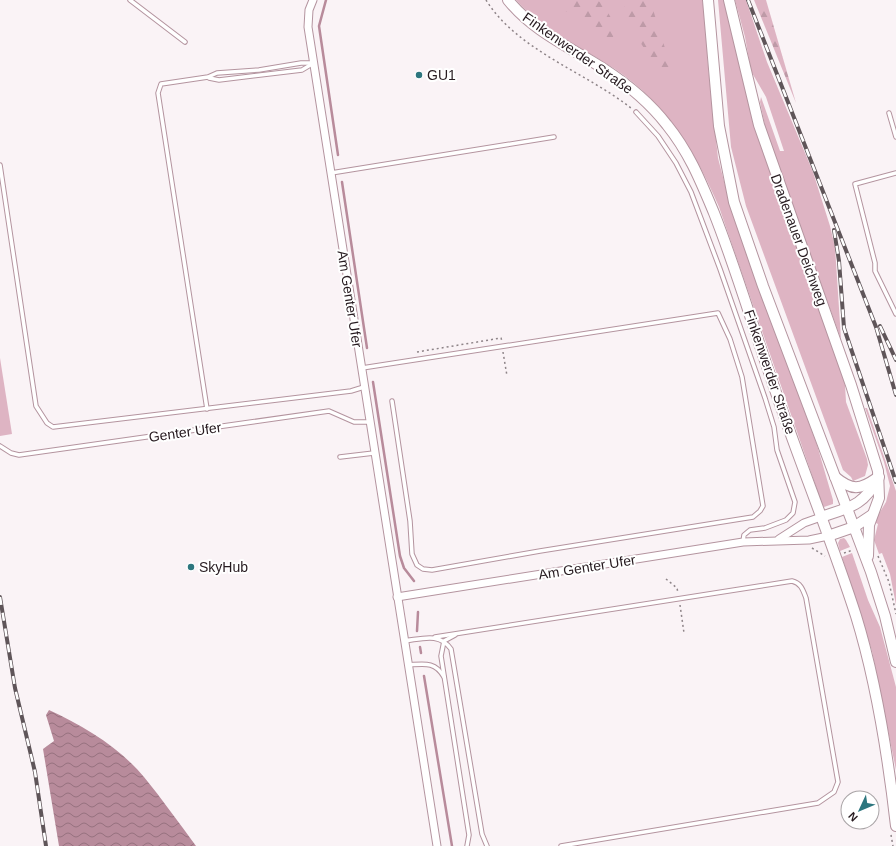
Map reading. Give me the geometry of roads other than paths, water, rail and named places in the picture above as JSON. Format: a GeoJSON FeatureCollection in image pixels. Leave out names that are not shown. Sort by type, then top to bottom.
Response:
{"type":"FeatureCollection","features":[{"type":"Feature","properties":{"kind":"main road","name":"Finkenwerder Straße"},"geometry":{"type":"LineString","coordinates":[[508,0],[529,22],[543,33],[602,68],[636,93],[652,108],[679,141],[700,178],[725,240],[770,377],[856,618],[868,661],[890,776],[894,830]]}},
{"type":"Feature","properties":{"kind":"main road","name":"Finkenwerder Straße"},"geometry":{"type":"LineString","coordinates":[[708,0],[718,126],[734,202],[868,563],[885,616],[896,662]]}},
{"type":"Feature","properties":{"kind":"main road","name":"Dradenauer Deichweg"},"geometry":{"type":"LineString","coordinates":[[729,0],[758,126],[851,385],[879,477],[879,498],[872,514],[868,534],[868,563]]}},
{"type":"Feature","properties":{"kind":"main road"},"geometry":{"type":"LineString","coordinates":[[835,477],[844,485],[853,488],[861,487],[879,477]]}},
{"type":"Feature","properties":{"kind":"main road"},"geometry":{"type":"LineString","coordinates":[[821,517],[847,508],[866,498],[879,477]]}},
{"type":"Feature","properties":{"kind":"main road"},"geometry":{"type":"LineString","coordinates":[[828,536],[854,527],[872,514]]}},
{"type":"Feature","properties":{"kind":"street","name":"Am Genter Ufer"},"geometry":{"type":"LineString","coordinates":[[312,0],[309,10],[308,27],[360,368],[437,846]]}},
{"type":"Feature","properties":{"kind":"street","name":"Am Genter Ufer"},"geometry":{"type":"LineString","coordinates":[[778,540],[804,523],[821,517]]}},
{"type":"Feature","properties":{"kind":"street","name":"Am Genter Ufer"},"geometry":{"type":"LineString","coordinates":[[397,597],[742,542],[809,540],[828,536]]}},
{"type":"Feature","properties":{"kind":"lane"},"geometry":{"type":"LineString","coordinates":[[130,0],[185,42]]}},
{"type":"Feature","properties":{"kind":"lane"},"geometry":{"type":"LineString","coordinates":[[208,78],[217,73],[301,63],[314,64]]}},
{"type":"Feature","properties":{"kind":"lane"},"geometry":{"type":"LineString","coordinates":[[207,409],[158,93],[161,84],[208,78],[219,80],[302,70],[314,64]]}},
{"type":"Feature","properties":{"kind":"lane"},"geometry":{"type":"LineString","coordinates":[[636,112],[658,136],[676,163],[691,192],[720,269],[765,398],[774,427],[777,450],[795,502],[793,513],[786,520],[765,528],[750,530],[744,535],[742,542]]}},
{"type":"Feature","properties":{"kind":"lane"},"geometry":{"type":"LineString","coordinates":[[889,113],[896,137]]}},
{"type":"Feature","properties":{"kind":"lane"},"geometry":{"type":"LineString","coordinates":[[331,173],[554,137]]}},
{"type":"Feature","properties":{"kind":"lane"},"geometry":{"type":"LineString","coordinates":[[0,165],[36,406],[47,423],[53,427],[351,391],[364,387]]}},
{"type":"Feature","properties":{"kind":"lane"},"geometry":{"type":"LineString","coordinates":[[896,173],[855,184],[875,263],[875,271],[896,314]]}},
{"type":"Feature","properties":{"kind":"lane"},"geometry":{"type":"LineString","coordinates":[[360,368],[718,313],[730,339],[742,377],[763,506],[760,511],[752,517],[432,570],[423,569],[417,565],[412,554],[410,521],[392,401]]}},
{"type":"Feature","properties":{"kind":"lane","name":"Genter Ufer"},"geometry":{"type":"LineString","coordinates":[[0,446],[11,453],[19,455],[329,411],[354,422],[369,422]]}},
{"type":"Feature","properties":{"kind":"lane"},"geometry":{"type":"LineString","coordinates":[[340,457],[374,453]]}},
{"type":"Feature","properties":{"kind":"lane"},"geometry":{"type":"LineString","coordinates":[[404,641],[792,581],[796,582],[802,588],[806,598],[838,782],[834,792],[818,803],[561,846]]}},
{"type":"Feature","properties":{"kind":"lane"},"geometry":{"type":"LineString","coordinates":[[459,632],[444,641],[441,656],[469,835],[467,846]]}},
{"type":"Feature","properties":{"kind":"lane"},"geometry":{"type":"LineString","coordinates":[[434,637],[444,641],[453,655],[482,834],[487,846]]}},
{"type":"Feature","properties":{"kind":"lane"},"geometry":{"type":"LineString","coordinates":[[408,665],[430,663],[440,670],[445,680]]}},
{"type":"Feature","properties":{"kind":"water"},"geometry":{"type":"Polygon","coordinates":[[[49,710],[88,730],[124,756],[144,777],[164,802],[196,846],[59,846],[43,749],[54,741],[46,715],[49,710]]]}},
{"type":"Feature","properties":{"kind":"waterway"},"geometry":{"type":"LineString","coordinates":[[326,0],[319,26],[338,155]]}},
{"type":"Feature","properties":{"kind":"waterway"},"geometry":{"type":"LineString","coordinates":[[342,182],[367,348]]}},
{"type":"Feature","properties":{"kind":"waterway"},"geometry":{"type":"LineString","coordinates":[[373,382],[400,556],[404,568],[414,581]]}},
{"type":"Feature","properties":{"kind":"waterway"},"geometry":{"type":"LineString","coordinates":[[417,631],[418,612]]}},
{"type":"Feature","properties":{"kind":"waterway"},"geometry":{"type":"LineString","coordinates":[[420,647],[421,653]]}},
{"type":"Feature","properties":{"kind":"waterway"},"geometry":{"type":"LineString","coordinates":[[424,676],[452,846]]}},
{"type":"Feature","properties":{"kind":"railway"},"geometry":{"type":"LineString","coordinates":[[748,0],[876,327],[896,395]]}},
{"type":"Feature","properties":{"kind":"railway"},"geometry":{"type":"LineString","coordinates":[[834,230],[839,261],[844,328],[896,482]]}},
{"type":"Feature","properties":{"kind":"railway"},"geometry":{"type":"LineString","coordinates":[[880,326],[896,360]]}},
{"type":"Feature","properties":{"kind":"railway"},"geometry":{"type":"LineString","coordinates":[[0,597],[15,688],[35,772],[46,846]]}},
{"type":"Feature","properties":{"kind":"place","name":"GU1"},"geometry":{"type":"Point","coordinates":[419,75]}},
{"type":"Feature","properties":{"kind":"place","name":"SkyHub"},"geometry":{"type":"Point","coordinates":[191,567]}}]}
